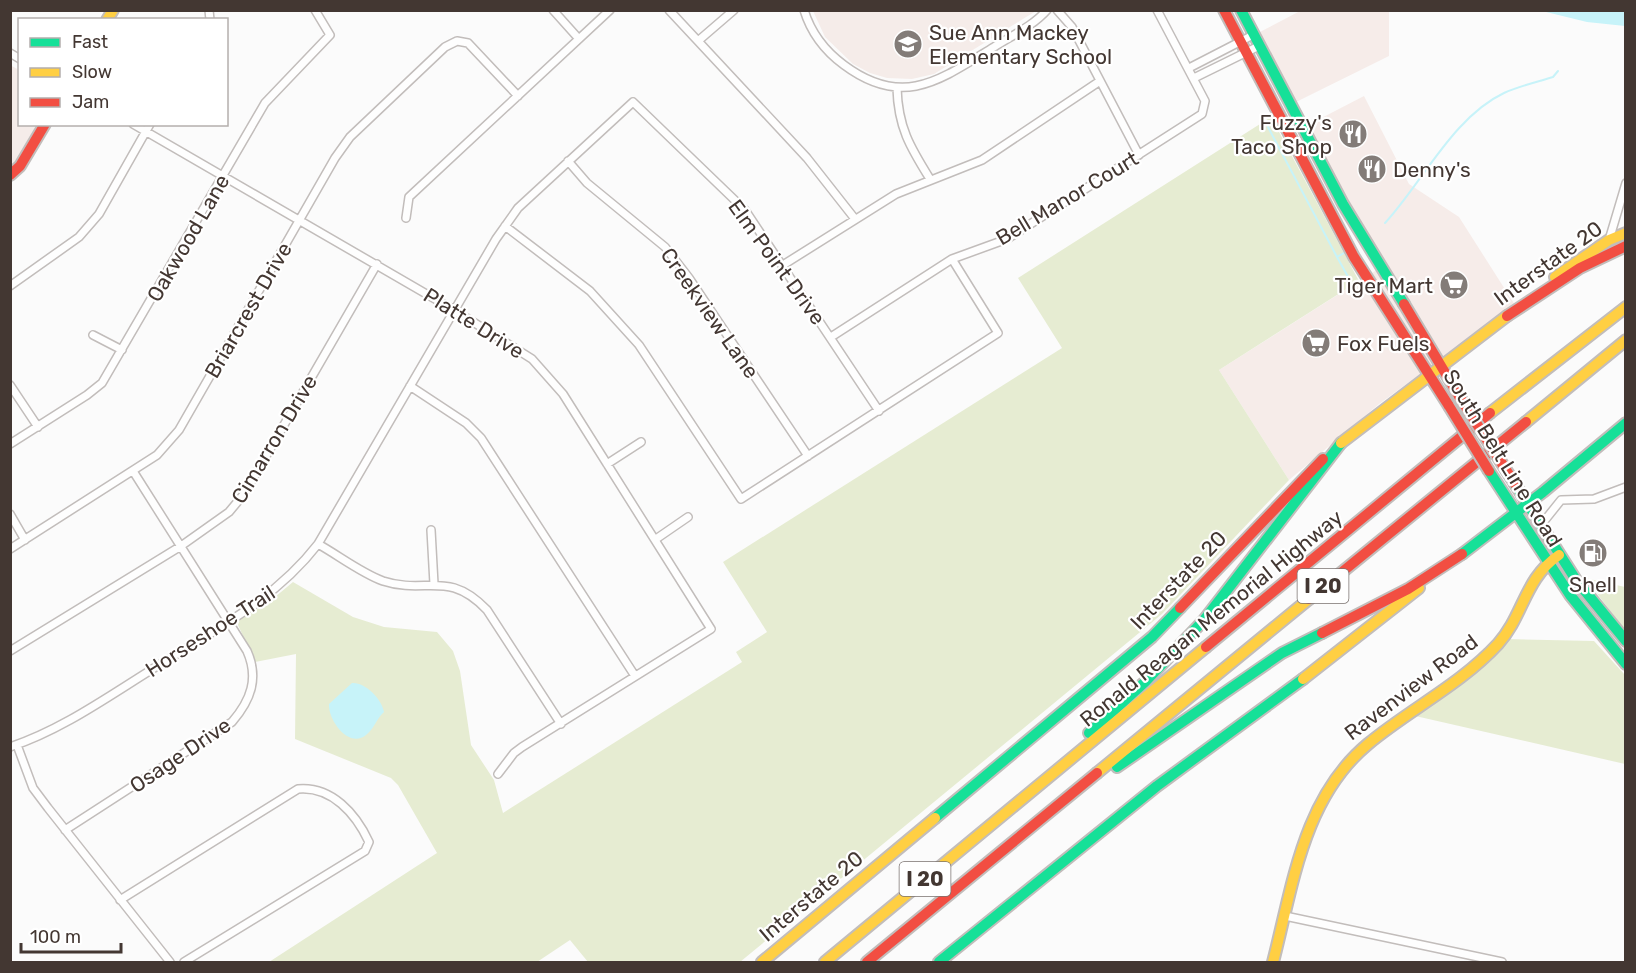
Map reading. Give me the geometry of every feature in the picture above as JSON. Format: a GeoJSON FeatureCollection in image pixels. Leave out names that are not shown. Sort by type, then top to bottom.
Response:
{"type":"FeatureCollection","features":[{"type":"Feature","properties":{"kind":"main road","name":"South Belt Line Road"},"geometry":{"type":"LineString","coordinates":[[1224,10],[1370,283],[1547,564],[1579,609],[1626,664]]}},
{"type":"Feature","properties":{"kind":"main road","name":"South Belt Line Road"},"geometry":{"type":"LineString","coordinates":[[1241,10],[1343,204],[1384,274],[1559,555],[1608,622],[1626,641]]}},
{"type":"Feature","properties":{"kind":"main road"},"geometry":{"type":"LineString","coordinates":[[10,175],[20,166],[44,126]]}},
{"type":"Feature","properties":{"kind":"main road"},"geometry":{"type":"LineString","coordinates":[[1311,174],[1323,167]]}},
{"type":"Feature","properties":{"kind":"main road"},"geometry":{"type":"LineString","coordinates":[[1330,211],[1343,204]]}},
{"type":"Feature","properties":{"kind":"main road","name":"Interstate 20"},"geometry":{"type":"LineString","coordinates":[[762,963],[1152,637],[1307,474],[1341,443],[1567,268],[1609,240],[1626,233]]}},
{"type":"Feature","properties":{"kind":"main road"},"geometry":{"type":"LineString","coordinates":[[1507,316],[1580,268],[1626,246]]}},
{"type":"Feature","properties":{"kind":"main road"},"geometry":{"type":"LineString","coordinates":[[1370,283],[1384,274]]}},
{"type":"Feature","properties":{"kind":"main road","name":"Ronald Reagan Memorial Highway"},"geometry":{"type":"LineString","coordinates":[[825,963],[1025,795],[1547,366],[1626,307]]}},
{"type":"Feature","properties":{"kind":"main road","name":"I 20"},"geometry":{"type":"LineString","coordinates":[[867,963],[1626,340]]}},
{"type":"Feature","properties":{"kind":"main road"},"geometry":{"type":"LineString","coordinates":[[939,963],[1157,786],[1332,658],[1626,423]]}},
{"type":"Feature","properties":{"kind":"main road"},"geometry":{"type":"LineString","coordinates":[[1025,795],[1183,644],[1341,443]]}},
{"type":"Feature","properties":{"kind":"main road"},"geometry":{"type":"LineString","coordinates":[[1022,835],[1245,676],[1282,653],[1408,589],[1462,554]]}},
{"type":"Feature","properties":{"kind":"main road","name":"Ravenview Road"},"geometry":{"type":"LineString","coordinates":[[1273,963],[1306,833],[1313,812],[1326,790],[1355,753],[1380,732],[1482,661],[1508,632],[1537,573],[1559,555]]}},
{"type":"Feature","properties":{"kind":"street","name":"Oakwood Lane"},"geometry":{"type":"LineString","coordinates":[[10,444],[87,395],[102,382],[272,94],[330,35],[315,10]]}},
{"type":"Feature","properties":{"kind":"street"},"geometry":{"type":"LineString","coordinates":[[553,10],[579,39]]}},
{"type":"Feature","properties":{"kind":"street"},"geometry":{"type":"LineString","coordinates":[[406,218],[409,197],[610,10]]}},
{"type":"Feature","properties":{"kind":"street"},"geometry":{"type":"LineString","coordinates":[[669,10],[807,158],[855,219]]}},
{"type":"Feature","properties":{"kind":"street"},"geometry":{"type":"LineString","coordinates":[[698,41],[734,10]]}},
{"type":"Feature","properties":{"kind":"street"},"geometry":{"type":"LineString","coordinates":[[804,10],[820,43],[838,61],[860,76],[880,85],[897,88],[911,88],[947,76],[1029,25],[1047,10]]}},
{"type":"Feature","properties":{"kind":"street"},"geometry":{"type":"LineString","coordinates":[[1057,10],[1072,27],[1138,155]]}},
{"type":"Feature","properties":{"kind":"street"},"geometry":{"type":"LineString","coordinates":[[1157,10],[1194,78],[1259,46]]}},
{"type":"Feature","properties":{"kind":"street"},"geometry":{"type":"LineString","coordinates":[[1189,68],[1253,35]]}},
{"type":"Feature","properties":{"kind":"street","name":"Briarcrest Drive"},"geometry":{"type":"LineString","coordinates":[[10,549],[157,455],[179,430],[335,158],[350,137],[445,47],[457,41],[468,43],[518,96]]}},
{"type":"Feature","properties":{"kind":"street","name":"Bell Manor Court"},"geometry":{"type":"LineString","coordinates":[[831,337],[952,259],[1007,239],[1202,114],[1205,101],[1194,78]]}},
{"type":"Feature","properties":{"kind":"street"},"geometry":{"type":"LineString","coordinates":[[783,265],[896,194],[982,160],[1100,81]]}},
{"type":"Feature","properties":{"kind":"street"},"geometry":{"type":"LineString","coordinates":[[897,88],[898,113],[903,131],[930,179]]}},
{"type":"Feature","properties":{"kind":"street","name":"Horseshoe Trail"},"geometry":{"type":"LineString","coordinates":[[14,746],[90,708],[279,587],[318,544],[454,310],[518,208],[633,102]]}},
{"type":"Feature","properties":{"kind":"street","name":"Elm Point Drive"},"geometry":{"type":"LineString","coordinates":[[633,102],[745,210],[879,411]]}},
{"type":"Feature","properties":{"kind":"street","name":"Platte Drive"},"geometry":{"type":"LineString","coordinates":[[137,126],[377,264],[532,359],[563,394],[711,630],[635,676]]}},
{"type":"Feature","properties":{"kind":"street"},"geometry":{"type":"LineString","coordinates":[[10,286],[79,237],[99,214],[149,126]]}},
{"type":"Feature","properties":{"kind":"street","name":"Creekview Lane"},"geometry":{"type":"LineString","coordinates":[[568,161],[587,183],[665,247],[689,278],[808,456]]}},
{"type":"Feature","properties":{"kind":"street"},"geometry":{"type":"LineString","coordinates":[[1609,240],[1626,183]]}},
{"type":"Feature","properties":{"kind":"street"},"geometry":{"type":"LineString","coordinates":[[505,226],[590,291],[639,345],[741,499],[998,333],[952,259]]}},
{"type":"Feature","properties":{"kind":"street","name":"Cimarron Drive"},"geometry":{"type":"LineString","coordinates":[[10,651],[181,546],[229,512],[244,494],[377,264]]}},
{"type":"Feature","properties":{"kind":"street"},"geometry":{"type":"LineString","coordinates":[[93,335],[122,350]]}},
{"type":"Feature","properties":{"kind":"street"},"geometry":{"type":"LineString","coordinates":[[10,385],[38,427]]}},
{"type":"Feature","properties":{"kind":"street"},"geometry":{"type":"LineString","coordinates":[[410,386],[466,423],[482,438],[635,676],[514,753],[498,774]]}},
{"type":"Feature","properties":{"kind":"street"},"geometry":{"type":"LineString","coordinates":[[607,464],[641,442]]}},
{"type":"Feature","properties":{"kind":"street","name":"Osage Drive"},"geometry":{"type":"LineString","coordinates":[[65,830],[221,731],[241,712],[255,678],[247,651],[133,471]]}},
{"type":"Feature","properties":{"kind":"street"},"geometry":{"type":"LineString","coordinates":[[1541,525],[1561,500],[1594,499],[1626,487]]}},
{"type":"Feature","properties":{"kind":"street"},"geometry":{"type":"LineString","coordinates":[[10,514],[25,540]]}},
{"type":"Feature","properties":{"kind":"street"},"geometry":{"type":"LineString","coordinates":[[656,539],[688,517]]}},
{"type":"Feature","properties":{"kind":"street"},"geometry":{"type":"LineString","coordinates":[[431,530],[434,584]]}},
{"type":"Feature","properties":{"kind":"street"},"geometry":{"type":"LineString","coordinates":[[318,544],[383,581],[407,585],[434,584],[464,591],[487,610],[561,724]]}},
{"type":"Feature","properties":{"kind":"street"},"geometry":{"type":"LineString","coordinates":[[14,746],[33,788],[170,963]]}},
{"type":"Feature","properties":{"kind":"street"},"geometry":{"type":"LineString","coordinates":[[120,900],[298,789],[318,790],[348,808],[369,842],[365,851],[184,963]]}},
{"type":"Feature","properties":{"kind":"street"},"geometry":{"type":"LineString","coordinates":[[1285,916],[1502,963]]}},
{"type":"Feature","properties":{"kind":"shaded area","name":"Sue Ann Mackey Elementary School"},"geometry":{"type":"Polygon","coordinates":[[[813,10],[1036,11],[934,74],[912,79],[887,78],[870,73],[853,64],[825,37],[813,10]]]}},
{"type":"Feature","properties":{"kind":"shaded area"},"geometry":{"type":"Polygon","coordinates":[[[1300,11],[1389,11],[1389,56],[1294,103],[1258,33],[1300,11]]]}},
{"type":"Feature","properties":{"kind":"shaded area"},"geometry":{"type":"Polygon","coordinates":[[[10,65],[18,69],[18,126],[36,126],[23,151],[11,166],[10,65]]]}},
{"type":"Feature","properties":{"kind":"shaded area"},"geometry":{"type":"Polygon","coordinates":[[[1364,96],[1409,184],[1459,217],[1515,305],[1379,404],[1289,480],[1219,370],[1383,266],[1306,126],[1364,96]]]}},
{"type":"Feature","properties":{"kind":"green space"},"geometry":{"type":"Polygon","coordinates":[[[1271,117],[1359,281],[1219,370],[1289,480],[1162,614],[740,962],[588,962],[570,940],[537,962],[269,962],[437,853],[398,785],[391,778],[295,739],[296,654],[255,662],[238,625],[239,619],[269,602],[293,582],[353,617],[384,627],[437,632],[453,651],[460,671],[471,745],[494,780],[503,813],[742,662],[736,652],[767,632],[723,562],[1062,348],[1018,278],[1271,117]]]}},
{"type":"Feature","properties":{"kind":"green space"},"geometry":{"type":"Polygon","coordinates":[[[1585,578],[1625,587],[1625,630],[1585,578]]]}},
{"type":"Feature","properties":{"kind":"green space"},"geometry":{"type":"Polygon","coordinates":[[[1507,639],[1594,641],[1625,675],[1625,764],[1411,715],[1507,639]]]}},
{"type":"Feature","properties":{"kind":"water"},"geometry":{"type":"Polygon","coordinates":[[[1542,11],[1625,11],[1625,26],[1587,22],[1542,11]]]}},
{"type":"Feature","properties":{"kind":"water"},"geometry":{"type":"Polygon","coordinates":[[[352,683],[362,685],[372,692],[384,712],[369,733],[359,738],[347,736],[341,731],[332,718],[329,704],[352,683]]]}},
{"type":"Feature","properties":{"kind":"waterway"},"geometry":{"type":"LineString","coordinates":[[1385,223],[1439,152],[1469,118],[1504,93],[1553,77],[1558,71]]}},
{"type":"Feature","properties":{"kind":"waterway"},"geometry":{"type":"LineString","coordinates":[[1268,127],[1337,257]]}},
{"type":"Feature","properties":{"kind":"waterway"},"geometry":{"type":"LineString","coordinates":[[1344,253],[1337,257],[1351,282]]}},
{"type":"Feature","properties":{"kind":"traffic: fast"},"geometry":{"type":"LineString","coordinates":[[1241,10],[1343,204],[1404,304]]}},
{"type":"Feature","properties":{"kind":"traffic: fast"},"geometry":{"type":"LineString","coordinates":[[1462,554],[1543,492],[1626,423]]}},
{"type":"Feature","properties":{"kind":"traffic: fast"},"geometry":{"type":"LineString","coordinates":[[1089,733],[1145,682],[1204,620],[1341,443]]}},
{"type":"Feature","properties":{"kind":"traffic: fast"},"geometry":{"type":"LineString","coordinates":[[1489,471],[1570,595],[1626,664]]}},
{"type":"Feature","properties":{"kind":"traffic: fast"},"geometry":{"type":"LineString","coordinates":[[1515,484],[1576,580],[1626,641]]}},
{"type":"Feature","properties":{"kind":"traffic: fast"},"geometry":{"type":"LineString","coordinates":[[935,818],[1152,637],[1180,608]]}},
{"type":"Feature","properties":{"kind":"traffic: fast"},"geometry":{"type":"LineString","coordinates":[[1117,767],[1282,653],[1322,633]]}},
{"type":"Feature","properties":{"kind":"traffic: fast"},"geometry":{"type":"LineString","coordinates":[[939,962],[1157,786],[1303,679]]}},
{"type":"Feature","properties":{"kind":"traffic: slow"},"geometry":{"type":"LineString","coordinates":[[108,18],[113,10]]}},
{"type":"Feature","properties":{"kind":"traffic: slow"},"geometry":{"type":"LineString","coordinates":[[1555,277],[1609,240],[1626,233]]}},
{"type":"Feature","properties":{"kind":"traffic: slow"},"geometry":{"type":"LineString","coordinates":[[1490,413],[1626,307]]}},
{"type":"Feature","properties":{"kind":"traffic: slow"},"geometry":{"type":"LineString","coordinates":[[1341,443],[1507,316]]}},
{"type":"Feature","properties":{"kind":"traffic: slow"},"geometry":{"type":"LineString","coordinates":[[1526,422],[1626,340]]}},
{"type":"Feature","properties":{"kind":"traffic: slow"},"geometry":{"type":"LineString","coordinates":[[1273,962],[1304,844],[1329,790],[1346,766],[1368,744],[1468,672],[1498,644],[1514,621],[1538,575],[1559,555]]}},
{"type":"Feature","properties":{"kind":"traffic: slow"},"geometry":{"type":"LineString","coordinates":[[1303,679],[1419,588]]}},
{"type":"Feature","properties":{"kind":"traffic: slow"},"geometry":{"type":"LineString","coordinates":[[1097,773],[1309,599]]}},
{"type":"Feature","properties":{"kind":"traffic: slow"},"geometry":{"type":"LineString","coordinates":[[825,962],[1206,647]]}},
{"type":"Feature","properties":{"kind":"traffic: slow"},"geometry":{"type":"LineString","coordinates":[[762,962],[935,818]]}},
{"type":"Feature","properties":{"kind":"traffic: jam"},"geometry":{"type":"LineString","coordinates":[[1224,10],[1354,257],[1449,406]]}},
{"type":"Feature","properties":{"kind":"traffic: jam"},"geometry":{"type":"LineString","coordinates":[[10,175],[20,166],[44,126]]}},
{"type":"Feature","properties":{"kind":"traffic: jam"},"geometry":{"type":"LineString","coordinates":[[1507,316],[1580,268],[1626,246]]}},
{"type":"Feature","properties":{"kind":"traffic: jam"},"geometry":{"type":"LineString","coordinates":[[1404,304],[1459,396]]}},
{"type":"Feature","properties":{"kind":"traffic: jam"},"geometry":{"type":"LineString","coordinates":[[1459,396],[1515,484]]}},
{"type":"Feature","properties":{"kind":"traffic: jam"},"geometry":{"type":"LineString","coordinates":[[1449,406],[1489,471]]}},
{"type":"Feature","properties":{"kind":"traffic: jam"},"geometry":{"type":"LineString","coordinates":[[1206,647],[1490,413]]}},
{"type":"Feature","properties":{"kind":"traffic: jam"},"geometry":{"type":"LineString","coordinates":[[1309,599],[1526,422]]}},
{"type":"Feature","properties":{"kind":"traffic: jam"},"geometry":{"type":"LineString","coordinates":[[1180,608],[1323,459]]}},
{"type":"Feature","properties":{"kind":"traffic: jam"},"geometry":{"type":"LineString","coordinates":[[1322,633],[1408,589],[1462,554]]}},
{"type":"Feature","properties":{"kind":"traffic: jam"},"geometry":{"type":"LineString","coordinates":[[867,962],[1097,773]]}},
{"type":"Feature","properties":{"kind":"place","name":"Sue Ann Mackey Elementary School"},"geometry":{"type":"Point","coordinates":[908,44]}},
{"type":"Feature","properties":{"kind":"place","name":"Fuzzy's Taco Shop"},"geometry":{"type":"Point","coordinates":[1353,134]}},
{"type":"Feature","properties":{"kind":"place","name":"Denny's"},"geometry":{"type":"Point","coordinates":[1372,169]}},
{"type":"Feature","properties":{"kind":"place","name":"Tiger Mart"},"geometry":{"type":"Point","coordinates":[1454,285]}},
{"type":"Feature","properties":{"kind":"place","name":"Fox Fuels"},"geometry":{"type":"Point","coordinates":[1316,343]}},
{"type":"Feature","properties":{"kind":"place","name":"Shell"},"geometry":{"type":"Point","coordinates":[1593,553]}}]}
